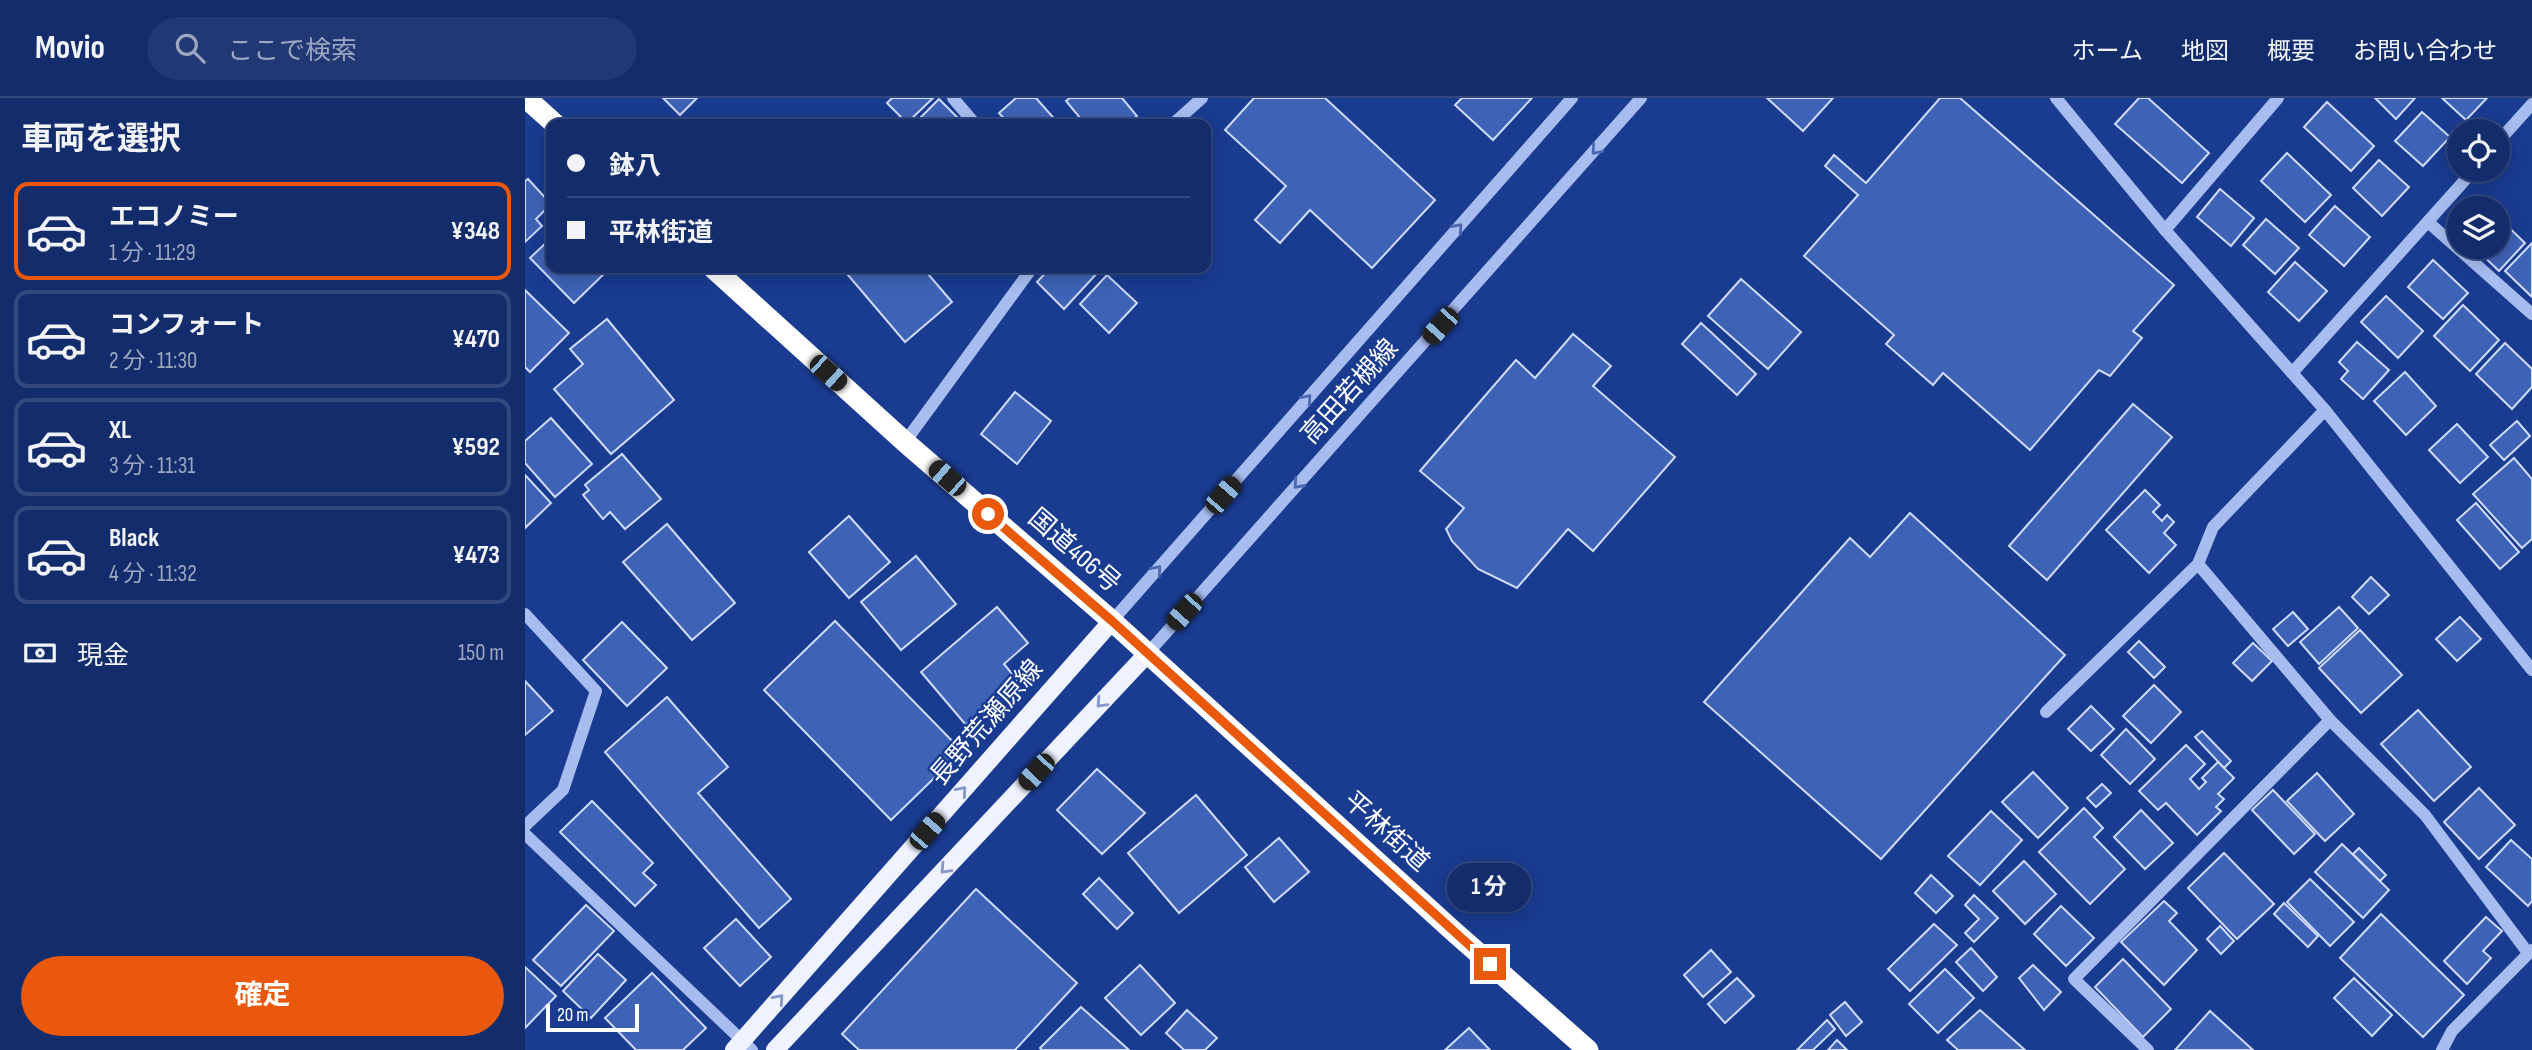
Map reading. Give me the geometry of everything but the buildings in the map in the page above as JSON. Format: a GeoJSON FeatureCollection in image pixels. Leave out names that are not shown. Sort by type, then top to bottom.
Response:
{"type":"FeatureCollection","features":[{"type":"Feature","properties":{"kind":"highway"},"geometry":{"type":"LineString","coordinates":[[526,98],[549,119]]}},
{"type":"Feature","properties":{"kind":"highway","name":"国道406号"},"geometry":{"type":"LineString","coordinates":[[719,273],[905,442],[1148,653]]}},
{"type":"Feature","properties":{"kind":"highway","name":"平林街道"},"geometry":{"type":"LineString","coordinates":[[1148,653],[1588,1050]]}},
{"type":"Feature","properties":{"kind":"main road","name":"長野荒瀬原線"},"geometry":{"type":"LineString","coordinates":[[743,1047],[1112,621]]}},
{"type":"Feature","properties":{"kind":"main road"},"geometry":{"type":"LineString","coordinates":[[775,1050],[1148,653]]}},
{"type":"Feature","properties":{"kind":"street"},"geometry":{"type":"LineString","coordinates":[[953,98],[971,119]]}},
{"type":"Feature","properties":{"kind":"street"},"geometry":{"type":"LineString","coordinates":[[1179,119],[1202,98]]}},
{"type":"Feature","properties":{"kind":"street","name":"高田若槻線"},"geometry":{"type":"LineString","coordinates":[[1112,621],[1572,98]]}},
{"type":"Feature","properties":{"kind":"street","name":"高田若槻線"},"geometry":{"type":"LineString","coordinates":[[1148,653],[1641,98]]}},
{"type":"Feature","properties":{"kind":"street"},"geometry":{"type":"LineString","coordinates":[[2056,98],[2165,230],[2325,410],[2532,670]]}},
{"type":"Feature","properties":{"kind":"street"},"geometry":{"type":"LineString","coordinates":[[2165,230],[2278,98]]}},
{"type":"Feature","properties":{"kind":"street"},"geometry":{"type":"LineString","coordinates":[[2510,129],[2532,104]]}},
{"type":"Feature","properties":{"kind":"street"},"geometry":{"type":"LineString","coordinates":[[2292,373],[2463,182]]}},
{"type":"Feature","properties":{"kind":"street"},"geometry":{"type":"LineString","coordinates":[[2428,222],[2532,314]]}},
{"type":"Feature","properties":{"kind":"street"},"geometry":{"type":"LineString","coordinates":[[905,442],[1028,273]]}},
{"type":"Feature","properties":{"kind":"street"},"geometry":{"type":"LineString","coordinates":[[2046,712],[2198,564],[2213,527],[2325,410]]}},
{"type":"Feature","properties":{"kind":"street"},"geometry":{"type":"LineString","coordinates":[[2198,564],[2330,720],[2425,814],[2530,951],[2452,1031],[2442,1050]]}},
{"type":"Feature","properties":{"kind":"street"},"geometry":{"type":"LineString","coordinates":[[525,614],[596,691],[563,790],[525,826]]}},
{"type":"Feature","properties":{"kind":"street"},"geometry":{"type":"LineString","coordinates":[[2148,1050],[2074,979],[2330,720]]}},
{"type":"Feature","properties":{"kind":"street"},"geometry":{"type":"LineString","coordinates":[[525,834],[743,1047]]}},
{"type":"Feature","properties":{"kind":"route"},"geometry":{"type":"LineString","coordinates":[[988,514],[1112,621],[1490,964]]}}]}
